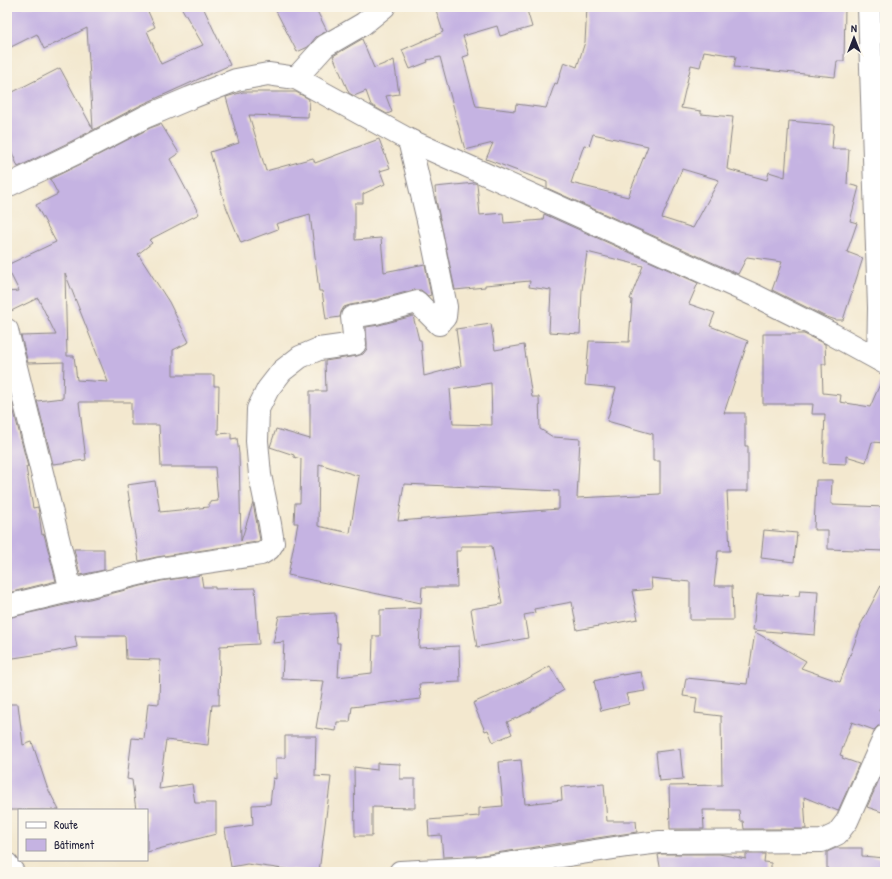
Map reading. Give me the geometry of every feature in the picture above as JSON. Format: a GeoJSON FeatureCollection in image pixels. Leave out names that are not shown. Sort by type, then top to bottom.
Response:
{"type":"FeatureCollection","features":[{"type":"Feature","properties":{"kind":"street"},"geometry":{"type":"LineString","coordinates":[[296,78],[324,46],[363,24],[384,7]]}},
{"type":"Feature","properties":{"kind":"street"},"geometry":{"type":"LineString","coordinates":[[869,7],[882,361]]}},
{"type":"Feature","properties":{"kind":"street"},"geometry":{"type":"LineString","coordinates":[[7,186],[146,117],[236,80],[268,74],[296,78],[409,140],[754,295],[882,361]]}},
{"type":"Feature","properties":{"kind":"street"},"geometry":{"type":"LineString","coordinates":[[7,606],[159,570],[260,554],[269,549],[273,543],[260,475],[257,441],[258,409],[268,389],[282,371],[300,357],[319,349],[355,344],[352,316],[376,313],[417,302],[438,324],[445,317],[446,307],[431,233],[409,140]]}},
{"type":"Feature","properties":{"kind":"street"},"geometry":{"type":"LineString","coordinates":[[7,330],[71,591]]}},
{"type":"Feature","properties":{"kind":"street"},"geometry":{"type":"LineString","coordinates":[[400,872],[544,866],[627,846],[660,842],[822,841],[837,834],[847,821],[885,736]]}},
{"type":"Feature","properties":{"kind":"street"},"geometry":{"type":"LineString","coordinates":[[7,864],[13,872]]}},
{"type":"Feature","properties":{"kind":"building"},"geometry":{"type":"Polygon","coordinates":[[[7,7],[146,7],[155,27],[147,31],[161,64],[203,45],[181,7],[203,7],[230,65],[139,106],[18,167],[7,141],[7,95],[60,68],[93,129],[87,28],[44,49],[37,34],[7,49],[7,7]]]}},
{"type":"Feature","properties":{"kind":"building"},"geometry":{"type":"Polygon","coordinates":[[[274,7],[315,7],[327,31],[316,37],[308,47],[297,52],[274,7]]]}},
{"type":"Feature","properties":{"kind":"building"},"geometry":{"type":"Polygon","coordinates":[[[435,7],[526,7],[532,27],[500,36],[497,26],[463,36],[469,55],[463,57],[476,106],[515,111],[516,104],[546,108],[555,83],[557,84],[564,62],[577,67],[585,42],[587,7],[845,7],[844,61],[837,61],[835,77],[734,67],[736,56],[704,51],[700,67],[691,65],[681,108],[701,111],[701,114],[733,117],[727,169],[767,180],[769,172],[785,177],[789,121],[834,125],[832,149],[849,149],[847,184],[859,187],[850,221],[857,223],[847,252],[863,258],[843,320],[836,320],[824,316],[772,290],[782,262],[747,257],[738,274],[547,188],[547,182],[486,159],[493,143],[465,150],[440,57],[427,60],[428,62],[410,69],[402,50],[443,32],[435,7]],[[593,134],[589,146],[584,145],[571,183],[628,197],[648,146],[593,134]],[[682,169],[662,218],[693,228],[719,180],[682,169]]]}},
{"type":"Feature","properties":{"kind":"building"},"geometry":{"type":"Polygon","coordinates":[[[362,39],[374,68],[394,60],[399,94],[386,96],[392,112],[387,114],[371,105],[366,91],[354,96],[349,93],[333,56],[362,39]]]}},
{"type":"Feature","properties":{"kind":"building"},"geometry":{"type":"Polygon","coordinates":[[[243,92],[296,92],[309,99],[308,117],[249,115],[266,171],[313,158],[315,163],[379,139],[390,168],[380,171],[385,184],[363,194],[363,203],[355,203],[355,240],[381,238],[384,272],[425,264],[431,295],[428,296],[421,290],[414,290],[373,301],[350,305],[344,307],[340,317],[326,319],[322,291],[319,291],[310,214],[276,224],[278,229],[241,243],[225,204],[210,152],[239,143],[226,97],[243,92]]]}},
{"type":"Feature","properties":{"kind":"building"},"geometry":{"type":"Polygon","coordinates":[[[161,124],[179,153],[170,159],[199,214],[149,240],[152,243],[138,254],[169,302],[189,342],[173,350],[173,375],[214,375],[214,386],[219,386],[218,434],[231,433],[231,439],[237,438],[239,454],[241,541],[253,503],[260,540],[257,542],[139,561],[127,485],[155,481],[160,512],[209,507],[209,502],[218,501],[215,467],[161,467],[159,425],[131,425],[131,402],[79,402],[86,460],[53,464],[37,401],[63,398],[64,362],[28,363],[21,336],[56,335],[38,298],[7,313],[7,292],[19,291],[7,265],[56,242],[36,205],[58,194],[50,179],[150,128],[161,124]],[[65,273],[67,356],[74,356],[77,380],[108,382],[65,273]]]}},
{"type":"Feature","properties":{"kind":"building"},"geometry":{"type":"Polygon","coordinates":[[[475,183],[477,184],[480,215],[503,213],[504,223],[543,220],[544,214],[698,283],[689,304],[715,313],[710,326],[748,341],[724,413],[745,413],[745,446],[748,446],[748,491],[727,491],[730,551],[718,551],[714,586],[732,586],[733,620],[690,620],[690,582],[651,578],[652,589],[632,591],[638,619],[577,630],[572,602],[534,609],[535,613],[524,615],[528,638],[477,647],[471,609],[502,604],[492,546],[461,546],[461,551],[456,551],[457,587],[422,587],[421,603],[288,575],[298,523],[294,523],[295,503],[300,503],[301,459],[294,457],[294,455],[270,447],[276,429],[310,439],[310,391],[326,391],[325,361],[363,354],[367,349],[366,327],[413,316],[419,340],[421,340],[424,376],[461,366],[456,329],[491,324],[495,350],[524,345],[532,397],[539,397],[540,429],[553,437],[580,439],[577,498],[660,494],[660,461],[653,461],[653,434],[607,421],[616,388],[585,385],[589,341],[629,342],[632,300],[630,299],[643,266],[587,252],[582,290],[580,334],[549,332],[551,290],[529,287],[530,281],[485,285],[485,287],[455,290],[436,200],[435,187],[475,183]],[[491,383],[450,389],[453,424],[492,425],[491,383]],[[319,464],[318,526],[350,533],[359,476],[319,464]],[[404,484],[398,521],[559,509],[559,491],[404,484]]]}},
{"type":"Feature","properties":{"kind":"building"},"geometry":{"type":"Polygon","coordinates":[[[763,334],[804,334],[825,344],[826,364],[822,364],[823,393],[841,395],[840,402],[870,407],[885,375],[885,443],[872,442],[866,462],[846,456],[846,464],[823,463],[825,414],[812,414],[813,404],[763,404],[763,334]]]}},
{"type":"Feature","properties":{"kind":"building"},"geometry":{"type":"Polygon","coordinates":[[[12,404],[28,467],[26,467],[33,508],[38,507],[42,535],[44,534],[56,581],[8,593],[7,405],[12,404]]]}},
{"type":"Feature","properties":{"kind":"building"},"geometry":{"type":"Polygon","coordinates":[[[816,480],[832,480],[831,504],[833,505],[885,507],[885,551],[828,549],[828,530],[814,530],[816,480]]]}},
{"type":"Feature","properties":{"kind":"building"},"geometry":{"type":"Polygon","coordinates":[[[764,530],[797,533],[794,562],[761,558],[764,530]]]}},
{"type":"Feature","properties":{"kind":"building"},"geometry":{"type":"Polygon","coordinates":[[[74,549],[104,549],[104,570],[80,575],[74,549]]]}},
{"type":"Feature","properties":{"kind":"building"},"geometry":{"type":"Polygon","coordinates":[[[201,575],[203,587],[215,587],[215,589],[255,588],[259,644],[220,646],[219,705],[212,705],[208,745],[166,740],[159,789],[192,784],[195,803],[216,803],[216,834],[148,852],[148,809],[136,809],[132,780],[127,779],[132,738],[144,739],[148,703],[159,704],[160,660],[126,659],[125,636],[75,636],[77,647],[7,659],[7,618],[161,581],[201,575]]]}},
{"type":"Feature","properties":{"kind":"building"},"geometry":{"type":"Polygon","coordinates":[[[885,578],[885,695],[879,711],[885,712],[885,724],[878,726],[874,730],[852,722],[840,755],[843,756],[842,758],[859,764],[838,811],[804,797],[806,829],[744,829],[743,821],[740,821],[739,810],[703,810],[704,829],[670,829],[669,786],[722,785],[721,716],[695,713],[697,698],[683,696],[686,678],[747,684],[755,632],[806,661],[801,668],[840,682],[860,626],[885,578]]]}},
{"type":"Feature","properties":{"kind":"building"},"geometry":{"type":"Polygon","coordinates":[[[800,590],[818,591],[815,635],[753,630],[757,594],[799,596],[800,590]]]}},
{"type":"Feature","properties":{"kind":"building"},"geometry":{"type":"Polygon","coordinates":[[[421,608],[419,648],[459,646],[460,682],[419,684],[421,699],[352,707],[350,722],[337,722],[336,731],[316,728],[324,681],[282,679],[284,642],[273,643],[279,616],[335,613],[337,643],[340,643],[338,677],[372,673],[373,636],[380,636],[380,610],[421,608]]]}},
{"type":"Feature","properties":{"kind":"building"},"geometry":{"type":"Polygon","coordinates":[[[550,666],[564,690],[532,709],[532,711],[507,722],[512,734],[493,742],[488,730],[485,731],[473,703],[525,680],[550,666]]]}},
{"type":"Feature","properties":{"kind":"building"},"geometry":{"type":"Polygon","coordinates":[[[641,672],[645,691],[626,694],[629,704],[601,711],[594,681],[622,674],[641,672]]]}},
{"type":"Feature","properties":{"kind":"building"},"geometry":{"type":"Polygon","coordinates":[[[7,704],[18,704],[23,745],[32,742],[47,787],[58,809],[7,810],[7,704]]]}},
{"type":"Feature","properties":{"kind":"building"},"geometry":{"type":"Polygon","coordinates":[[[285,736],[316,736],[315,776],[331,777],[319,872],[247,864],[231,867],[225,829],[253,825],[252,805],[270,804],[273,778],[276,779],[276,758],[285,758],[285,736]]]}},
{"type":"Feature","properties":{"kind":"building"},"geometry":{"type":"Polygon","coordinates":[[[680,749],[683,779],[659,781],[656,752],[680,749]]]}},
{"type":"Feature","properties":{"kind":"building"},"geometry":{"type":"Polygon","coordinates":[[[521,760],[525,804],[562,800],[561,787],[604,784],[607,821],[636,821],[637,832],[476,856],[443,857],[441,835],[429,836],[428,820],[479,816],[479,808],[503,806],[499,762],[521,760]]]}},
{"type":"Feature","properties":{"kind":"building"},"geometry":{"type":"Polygon","coordinates":[[[377,763],[400,764],[400,779],[415,779],[415,808],[372,807],[372,836],[355,836],[354,767],[377,770],[377,763]]]}},
{"type":"Feature","properties":{"kind":"building"},"geometry":{"type":"Polygon","coordinates":[[[882,773],[885,774],[885,813],[867,807],[882,773]]]}},
{"type":"Feature","properties":{"kind":"building"},"geometry":{"type":"Polygon","coordinates":[[[836,848],[862,848],[862,856],[885,858],[885,872],[827,872],[827,852],[836,848]]]}},
{"type":"Feature","properties":{"kind":"building"},"geometry":{"type":"Polygon","coordinates":[[[719,854],[746,859],[746,854],[765,854],[764,862],[771,863],[771,872],[661,872],[658,855],[719,854]]]}}]}
